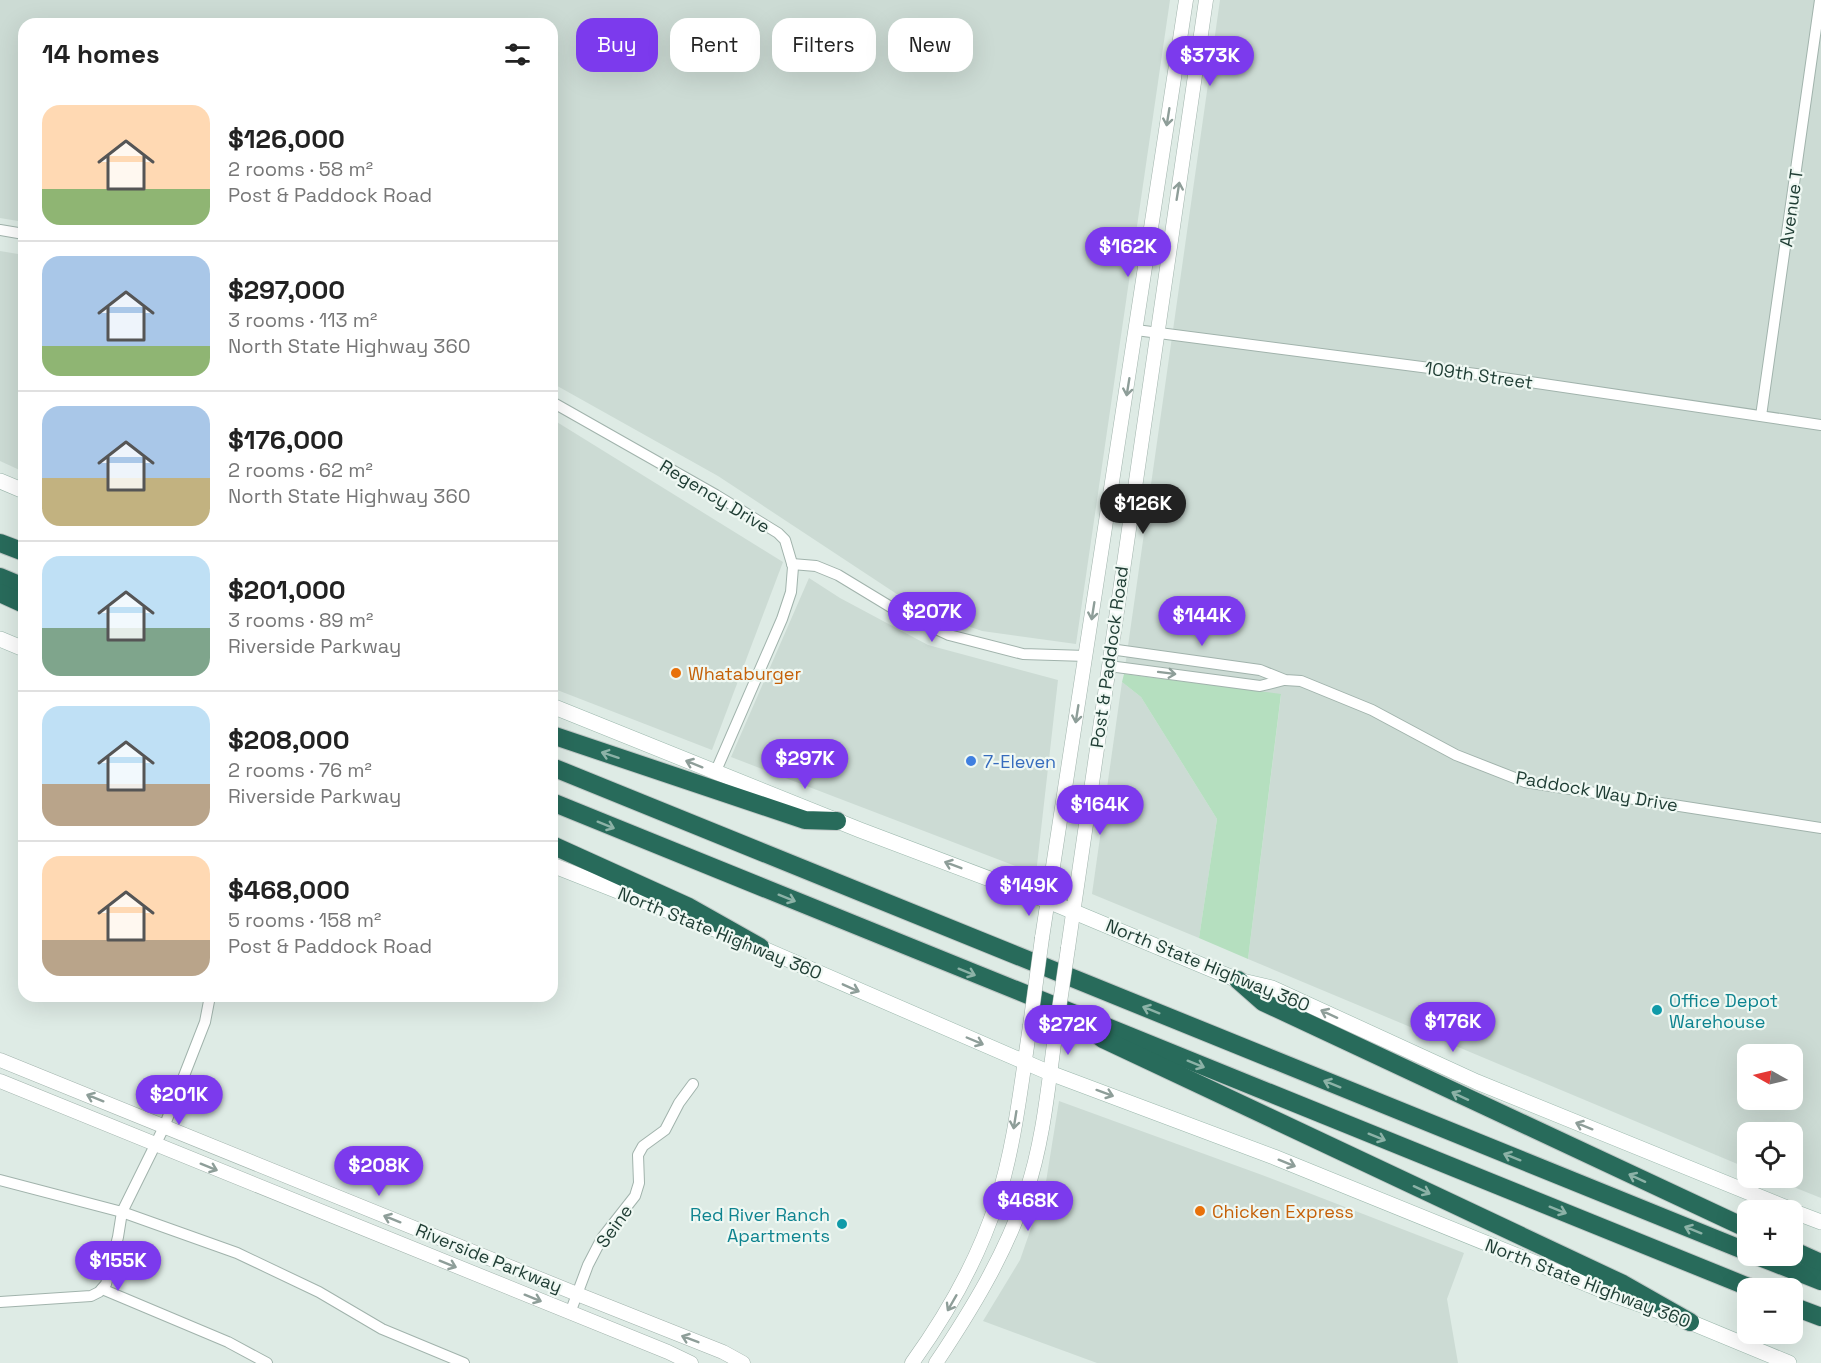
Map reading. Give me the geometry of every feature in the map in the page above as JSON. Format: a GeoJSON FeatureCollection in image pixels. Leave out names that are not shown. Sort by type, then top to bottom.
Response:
{"type":"FeatureCollection","features":[{"type":"Feature","properties":{"kind":"highway"},"geometry":{"type":"LineString","coordinates":[[0,543],[18,550]]}},
{"type":"Feature","properties":{"kind":"highway"},"geometry":{"type":"LineString","coordinates":[[0,577],[18,584]]}},
{"type":"Feature","properties":{"kind":"highway"},"geometry":{"type":"LineString","coordinates":[[0,593],[18,601]]}},
{"type":"Feature","properties":{"kind":"highway"},"geometry":{"type":"LineString","coordinates":[[558,737],[805,820],[837,821]]}},
{"type":"Feature","properties":{"kind":"highway"},"geometry":{"type":"LineString","coordinates":[[558,769],[1737,1248]]}},
{"type":"Feature","properties":{"kind":"highway"},"geometry":{"type":"LineString","coordinates":[[558,804],[1737,1283]]}},
{"type":"Feature","properties":{"kind":"highway"},"geometry":{"type":"LineString","coordinates":[[558,848],[689,907],[760,947]]}},
{"type":"Feature","properties":{"kind":"highway"},"geometry":{"type":"LineString","coordinates":[[1238,980],[1263,1002],[1737,1224]]}},
{"type":"Feature","properties":{"kind":"highway"},"geometry":{"type":"LineString","coordinates":[[1083,1019],[1103,1039],[1623,1284],[1690,1322]]}},
{"type":"Feature","properties":{"kind":"highway"},"geometry":{"type":"LineString","coordinates":[[1803,1255],[1821,1263]]}},
{"type":"Feature","properties":{"kind":"highway"},"geometry":{"type":"LineString","coordinates":[[1783,1266],[1821,1281]]}},
{"type":"Feature","properties":{"kind":"highway"},"geometry":{"type":"LineString","coordinates":[[1803,1310],[1821,1317]]}},
{"type":"Feature","properties":{"kind":"main road"},"geometry":{"type":"LineString","coordinates":[[0,481],[18,488]]}},
{"type":"Feature","properties":{"kind":"main road"},"geometry":{"type":"LineString","coordinates":[[0,639],[18,646]]}},
{"type":"Feature","properties":{"kind":"main road","name":"North State Highway 360"},"geometry":{"type":"LineString","coordinates":[[558,708],[715,773],[1047,901],[1238,980],[1272,988],[1477,1082],[1767,1200]]}},
{"type":"Feature","properties":{"kind":"main road","name":"North State Highway 360"},"geometry":{"type":"LineString","coordinates":[[558,867],[760,947],[1050,1073],[1274,1157],[1619,1297],[1690,1322],[1764,1358],[1789,1363]]}},
{"type":"Feature","properties":{"kind":"main road","name":"North State Highway 360"},"geometry":{"type":"LineString","coordinates":[[1803,1215],[1821,1222]]}},
{"type":"Feature","properties":{"kind":"street","name":"Post & Paddock Road"},"geometry":{"type":"LineString","coordinates":[[912,1363],[945,1315],[969,1270],[997,1202],[1006,1170],[1030,1026],[1047,901],[1137,330],[1186,0]]}},
{"type":"Feature","properties":{"kind":"street","name":"Post & Paddock Road"},"geometry":{"type":"LineString","coordinates":[[936,1363],[966,1318],[991,1274],[1026,1192],[1039,1139],[1206,0]]}},
{"type":"Feature","properties":{"kind":"street","name":"Avenue T"},"geometry":{"type":"LineString","coordinates":[[1761,416],[1820,0]]}},
{"type":"Feature","properties":{"kind":"street"},"geometry":{"type":"LineString","coordinates":[[1180,39],[1200,42]]}},
{"type":"Feature","properties":{"kind":"street"},"geometry":{"type":"LineString","coordinates":[[0,230],[18,233]]}},
{"type":"Feature","properties":{"kind":"street","name":"109th Street"},"geometry":{"type":"LineString","coordinates":[[1137,330],[1476,374],[1821,425]]}},
{"type":"Feature","properties":{"kind":"street","name":"Regency Drive"},"geometry":{"type":"LineString","coordinates":[[558,405],[716,495],[778,533],[785,540],[792,564],[791,592],[782,619],[715,773]]}},
{"type":"Feature","properties":{"kind":"street","name":"Paddock Way Drive"},"geometry":{"type":"LineString","coordinates":[[792,564],[816,566],[838,575],[899,612],[949,635],[1023,654],[1086,656],[1110,649],[1260,670],[1285,680]]}},
{"type":"Feature","properties":{"kind":"street","name":"Paddock Way Drive"},"geometry":{"type":"LineString","coordinates":[[1086,656],[1109,666],[1260,686],[1285,680],[1301,681],[1372,710],[1456,755],[1525,782],[1821,828]]}},
{"type":"Feature","properties":{"kind":"street"},"geometry":{"type":"LineString","coordinates":[[0,1302],[91,1296],[106,1284],[122,1212],[164,1127],[205,1022],[209,1002]]}},
{"type":"Feature","properties":{"kind":"street","name":"Riverside Parkway"},"geometry":{"type":"LineString","coordinates":[[0,1060],[723,1352],[743,1363]]}},
{"type":"Feature","properties":{"kind":"street","name":"Riverside Parkway"},"geometry":{"type":"LineString","coordinates":[[0,1082],[691,1363]]}},
{"type":"Feature","properties":{"kind":"street","name":"Seine"},"geometry":{"type":"LineString","coordinates":[[570,1313],[588,1265],[602,1238],[635,1196],[639,1183],[638,1155],[643,1146],[665,1130],[679,1103],[693,1084]]}},
{"type":"Feature","properties":{"kind":"street"},"geometry":{"type":"LineString","coordinates":[[0,1180],[122,1212],[237,1253],[319,1292],[382,1329],[464,1363]]}},
{"type":"Feature","properties":{"kind":"street"},"geometry":{"type":"LineString","coordinates":[[969,1270],[991,1274]]}},
{"type":"Feature","properties":{"kind":"street"},"geometry":{"type":"LineString","coordinates":[[102,1289],[228,1342],[267,1363]]}},
{"type":"Feature","properties":{"kind":"shaded area"},"geometry":{"type":"Polygon","coordinates":[[[0,0],[1170,0],[1076,644],[982,631],[921,610],[718,476],[558,386],[558,18],[18,18],[18,221],[0,218],[0,0]]]}},
{"type":"Feature","properties":{"kind":"shaded area"},"geometry":{"type":"Polygon","coordinates":[[[1220,0],[1821,0],[1821,1198],[1796,1188],[1803,1188],[1803,1122],[1737,1122],[1737,1164],[1248,959],[1281,695],[1124,674],[1220,0]]]}},
{"type":"Feature","properties":{"kind":"shaded area"},"geometry":{"type":"Polygon","coordinates":[[[0,251],[18,254],[18,469],[0,461],[0,251]]]}},
{"type":"Feature","properties":{"kind":"shaded area"},"geometry":{"type":"Polygon","coordinates":[[[558,423],[783,562],[712,750],[558,690],[558,423]]]}},
{"type":"Feature","properties":{"kind":"shaded area"},"geometry":{"type":"Polygon","coordinates":[[[809,578],[840,598],[928,645],[1058,680],[1036,874],[731,757],[809,578]]]}},
{"type":"Feature","properties":{"kind":"shaded area"},"geometry":{"type":"Polygon","coordinates":[[[1122,682],[1141,697],[1217,819],[1199,938],[1092,894],[1122,682]]]}},
{"type":"Feature","properties":{"kind":"shaded area"},"geometry":{"type":"Polygon","coordinates":[[[1059,1101],[1262,1175],[1464,1253],[1447,1299],[1458,1363],[1097,1363],[983,1321],[1020,1260],[1045,1188],[1059,1101]]]}},
{"type":"Feature","properties":{"kind":"green space"},"geometry":{"type":"Polygon","coordinates":[[[1124,674],[1281,694],[1248,959],[1199,938],[1217,819],[1141,697],[1122,682],[1124,674]]]}},
{"type":"Feature","properties":{"kind":"place","name":"Whataburger"},"geometry":{"type":"Point","coordinates":[676,673]}},
{"type":"Feature","properties":{"kind":"place","name":"7-Eleven"},"geometry":{"type":"Point","coordinates":[971,761]}},
{"type":"Feature","properties":{"kind":"place","name":"Office Depot Warehouse"},"geometry":{"type":"Point","coordinates":[1657,1010]}},
{"type":"Feature","properties":{"kind":"place","name":"Chicken Express"},"geometry":{"type":"Point","coordinates":[1200,1211]}},
{"type":"Feature","properties":{"kind":"place","name":"Red River Ranch Apartments"},"geometry":{"type":"Point","coordinates":[842,1224]}}]}
